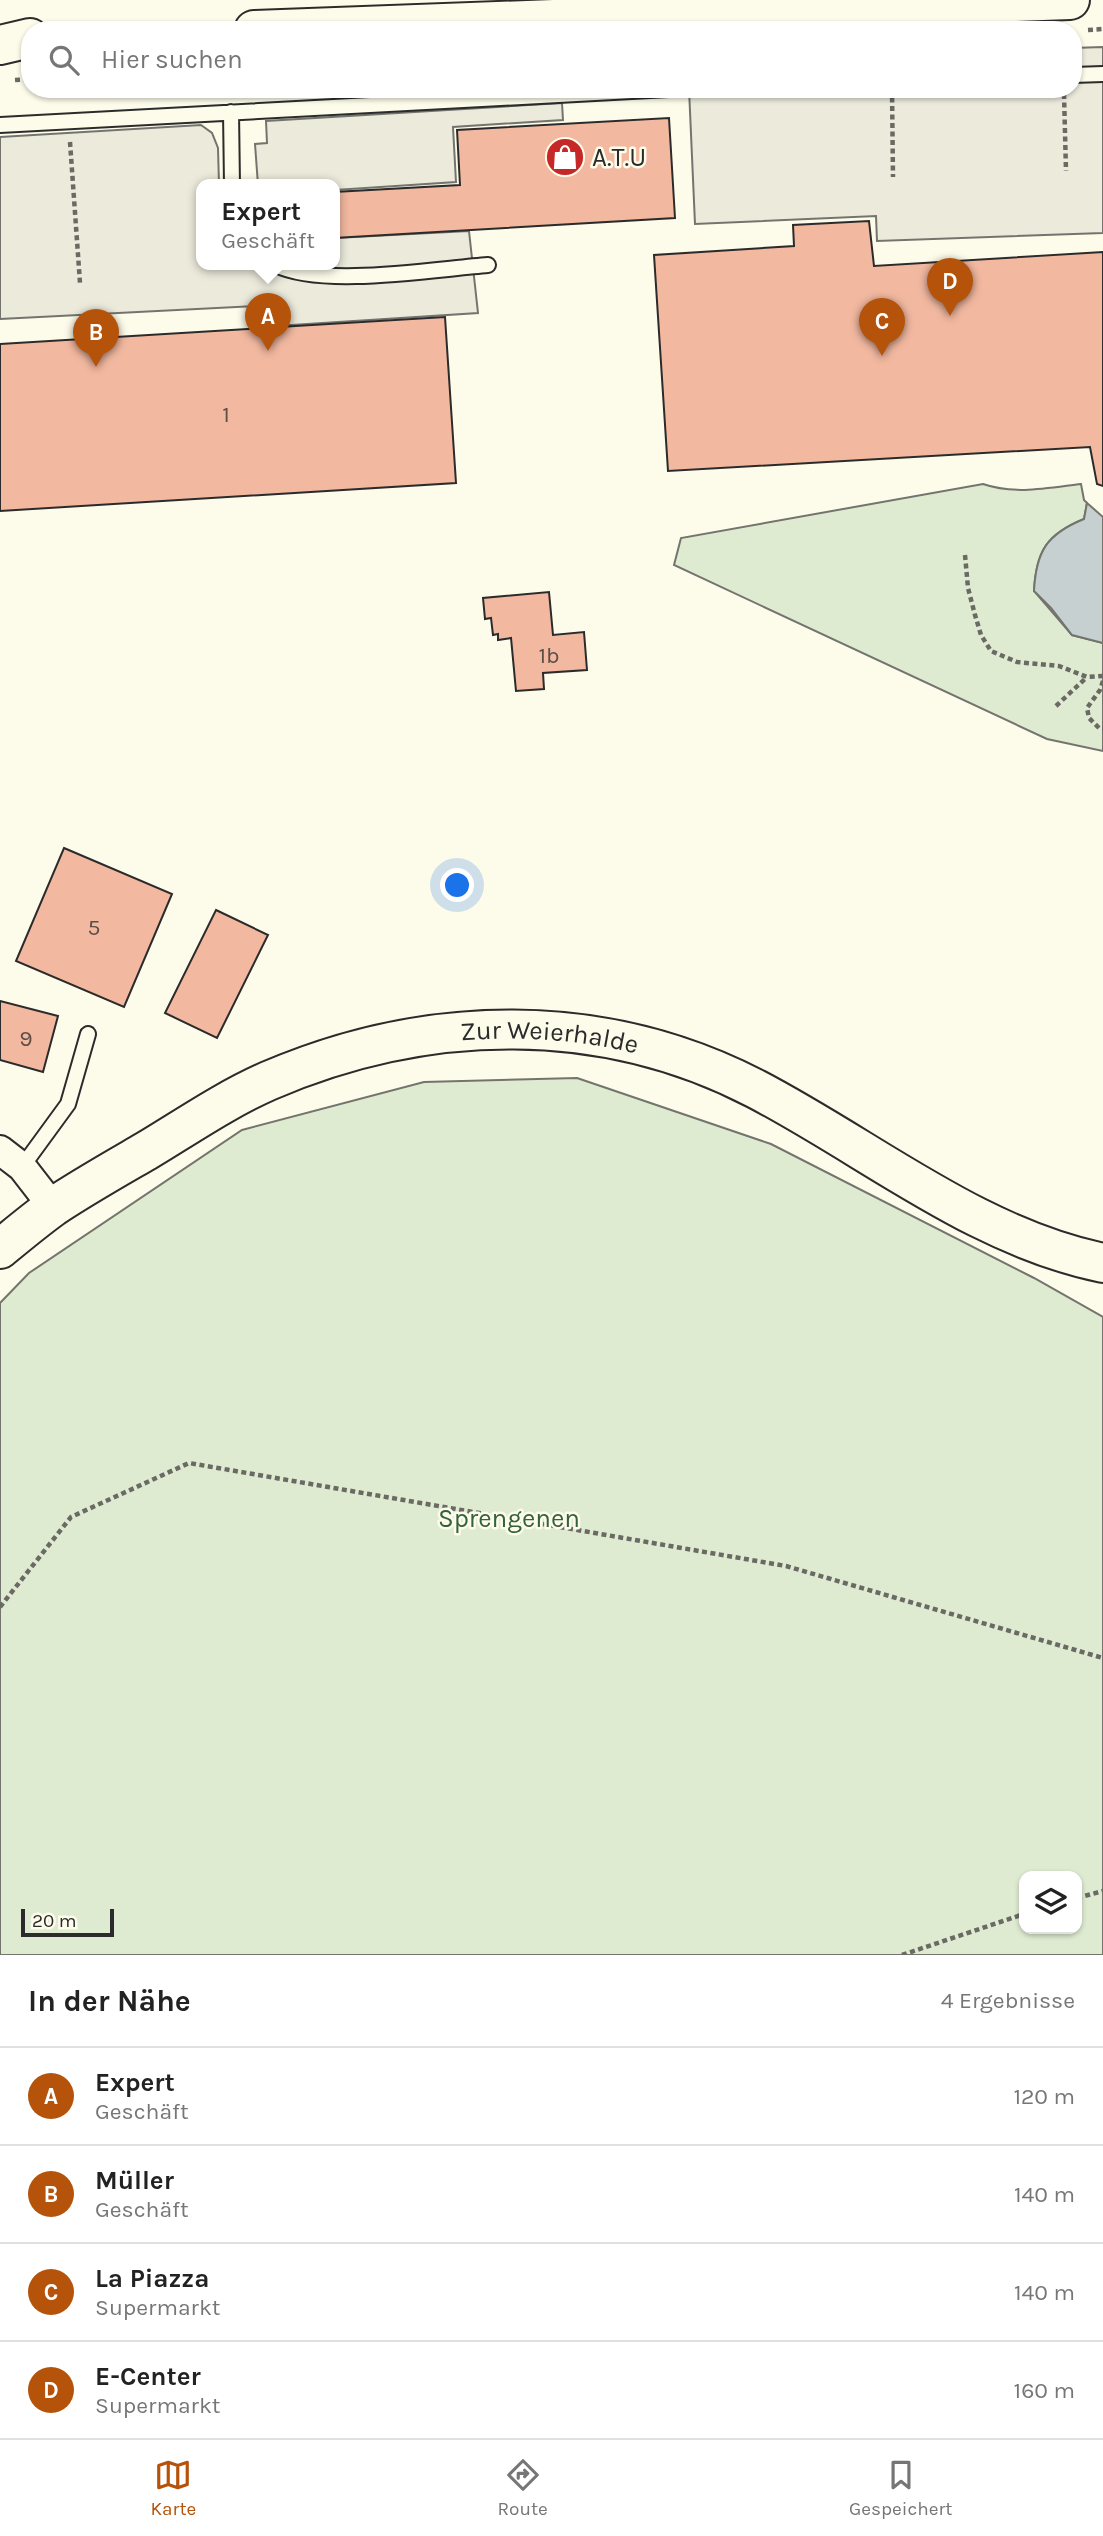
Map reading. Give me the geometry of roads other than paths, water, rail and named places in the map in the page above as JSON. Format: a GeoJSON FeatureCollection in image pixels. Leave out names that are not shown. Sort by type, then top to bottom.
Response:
{"type":"FeatureCollection","features":[{"type":"Feature","properties":{"kind":"street"},"geometry":{"type":"LineString","coordinates":[[499,21],[1070,0]]}},
{"type":"Feature","properties":{"kind":"street"},"geometry":{"type":"LineString","coordinates":[[0,33],[21,36]]}},
{"type":"Feature","properties":{"kind":"street"},"geometry":{"type":"LineString","coordinates":[[0,46],[21,40]]}},
{"type":"Feature","properties":{"kind":"street","name":"Zur Weierhalde"},"geometry":{"type":"LineString","coordinates":[[0,1249],[53,1207],[220,1106],[266,1082],[325,1059],[374,1044],[424,1035],[526,1029],[623,1042],[669,1054],[713,1070],[756,1089],[934,1194],[1007,1233],[1042,1247],[1103,1263]]}},
{"type":"Feature","properties":{"kind":"street"},"geometry":{"type":"LineString","coordinates":[[11,1159],[53,1207]]}},
{"type":"Feature","properties":{"kind":"lane"},"geometry":{"type":"LineString","coordinates":[[1082,75],[1103,74]]}},
{"type":"Feature","properties":{"kind":"lane"},"geometry":{"type":"LineString","coordinates":[[0,125],[497,98]]}},
{"type":"Feature","properties":{"kind":"lane"},"geometry":{"type":"LineString","coordinates":[[230,112],[232,179]]}},
{"type":"Feature","properties":{"kind":"lane"},"geometry":{"type":"LineString","coordinates":[[285,270],[339,277],[488,265]]}},
{"type":"Feature","properties":{"kind":"lane"},"geometry":{"type":"LineString","coordinates":[[11,1159],[68,1104],[88,1034]]}},
{"type":"Feature","properties":{"kind":"place","name":"A.T.U"},"geometry":{"type":"Point","coordinates":[565,157]}},
{"type":"Feature","properties":{"kind":"place","name":"E-Center"},"geometry":{"type":"Point","coordinates":[950,316]}},
{"type":"Feature","properties":{"kind":"place","name":"Expert"},"geometry":{"type":"Point","coordinates":[268,351]}},
{"type":"Feature","properties":{"kind":"place","name":"La Piazza"},"geometry":{"type":"Point","coordinates":[882,356]}},
{"type":"Feature","properties":{"kind":"place","name":"Müller"},"geometry":{"type":"Point","coordinates":[96,367]}},
{"type":"Feature","properties":{"kind":"park label","name":"Sprengenen"},"geometry":{"type":"Point","coordinates":[509,1518]}}]}
